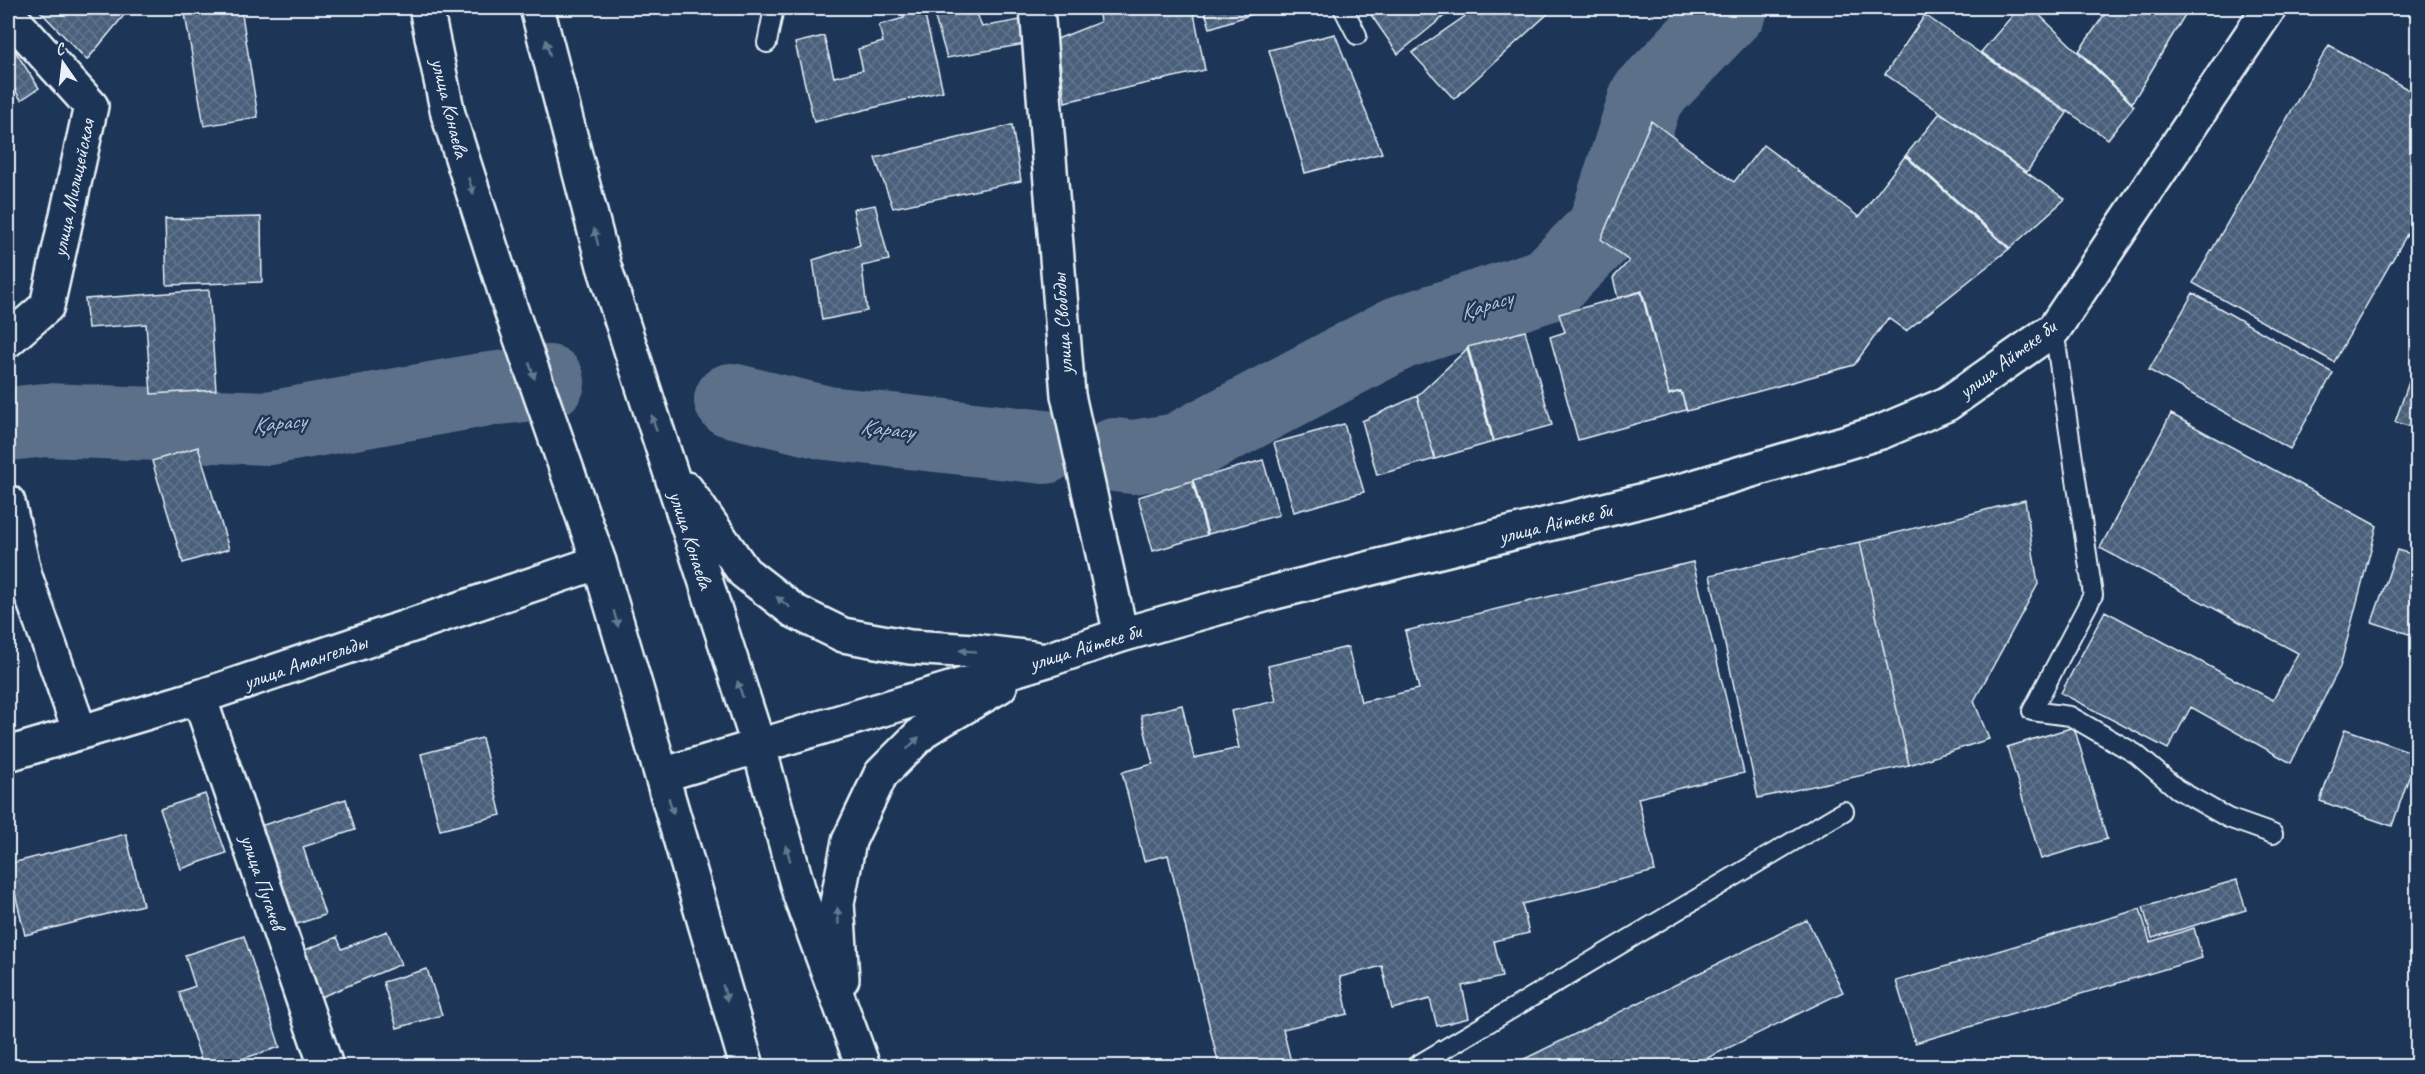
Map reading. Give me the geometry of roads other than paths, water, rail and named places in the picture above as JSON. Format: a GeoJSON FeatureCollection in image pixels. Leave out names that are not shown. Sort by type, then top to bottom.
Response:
{"type":"FeatureCollection","features":[{"type":"Feature","properties":{"kind":"main road","name":"улица Конаева"},"geometry":{"type":"LineString","coordinates":[[426,8],[448,114],[515,321],[599,562],[746,1064]]}},
{"type":"Feature","properties":{"kind":"main road","name":"улица Конаева"},"geometry":{"type":"LineString","coordinates":[[537,8],[604,266],[758,744],[800,895],[863,1066]]}},
{"type":"Feature","properties":{"kind":"main road","name":"улица Свободы"},"geometry":{"type":"LineString","coordinates":[[1037,8],[1068,395],[1121,635]]}},
{"type":"Feature","properties":{"kind":"main road","name":"улица Айтеке би"},"geometry":{"type":"LineString","coordinates":[[662,775],[758,744],[1047,660],[1121,635],[1275,592],[1677,492],[1881,432],[1947,404],[2055,329],[2269,8]]}},
{"type":"Feature","properties":{"kind":"main road","name":"улица Милицейская"},"geometry":{"type":"LineString","coordinates":[[8,14],[91,106],[47,306],[8,340]]}},
{"type":"Feature","properties":{"kind":"main road"},"geometry":{"type":"LineString","coordinates":[[665,458],[744,572],[794,611],[843,635],[909,647],[974,651],[1047,660]]}},
{"type":"Feature","properties":{"kind":"main road"},"geometry":{"type":"LineString","coordinates":[[8,502],[25,576],[80,732]]}},
{"type":"Feature","properties":{"kind":"main road","name":"улица Амангельды"},"geometry":{"type":"LineString","coordinates":[[8,754],[199,697],[599,562]]}},
{"type":"Feature","properties":{"kind":"main road"},"geometry":{"type":"LineString","coordinates":[[844,1017],[837,903],[849,841],[881,774],[926,729],[1047,660]]}},
{"type":"Feature","properties":{"kind":"main road","name":"улица Пугачев"},"geometry":{"type":"LineString","coordinates":[[199,697],[326,1066]]}},
{"type":"Feature","properties":{"kind":"lane"},"geometry":{"type":"LineString","coordinates":[[767,43],[774,8]]}},
{"type":"Feature","properties":{"kind":"lane"},"geometry":{"type":"LineString","coordinates":[[1343,8],[1357,35]]}},
{"type":"Feature","properties":{"kind":"lane"},"geometry":{"type":"LineString","coordinates":[[2055,329],[2093,595],[2032,711],[2070,716],[2136,754],[2176,789],[2228,818],[2273,834]]}},
{"type":"Feature","properties":{"kind":"lane"},"geometry":{"type":"LineString","coordinates":[[1416,1066],[1844,811]]}},
{"type":"Feature","properties":{"kind":"waterway","name":"Қарасу"},"geometry":{"type":"LineString","coordinates":[[1115,455],[1133,457],[1178,450],[1399,333],[1549,284],[1604,229],[1646,97],[1731,8]]}},
{"type":"Feature","properties":{"kind":"waterway","name":"Қарасу"},"geometry":{"type":"LineString","coordinates":[[8,424],[45,420],[269,428],[482,390],[548,382]]}},
{"type":"Feature","properties":{"kind":"waterway","name":"Қарасу"},"geometry":{"type":"LineString","coordinates":[[731,400],[827,423],[1045,447]]}}]}
